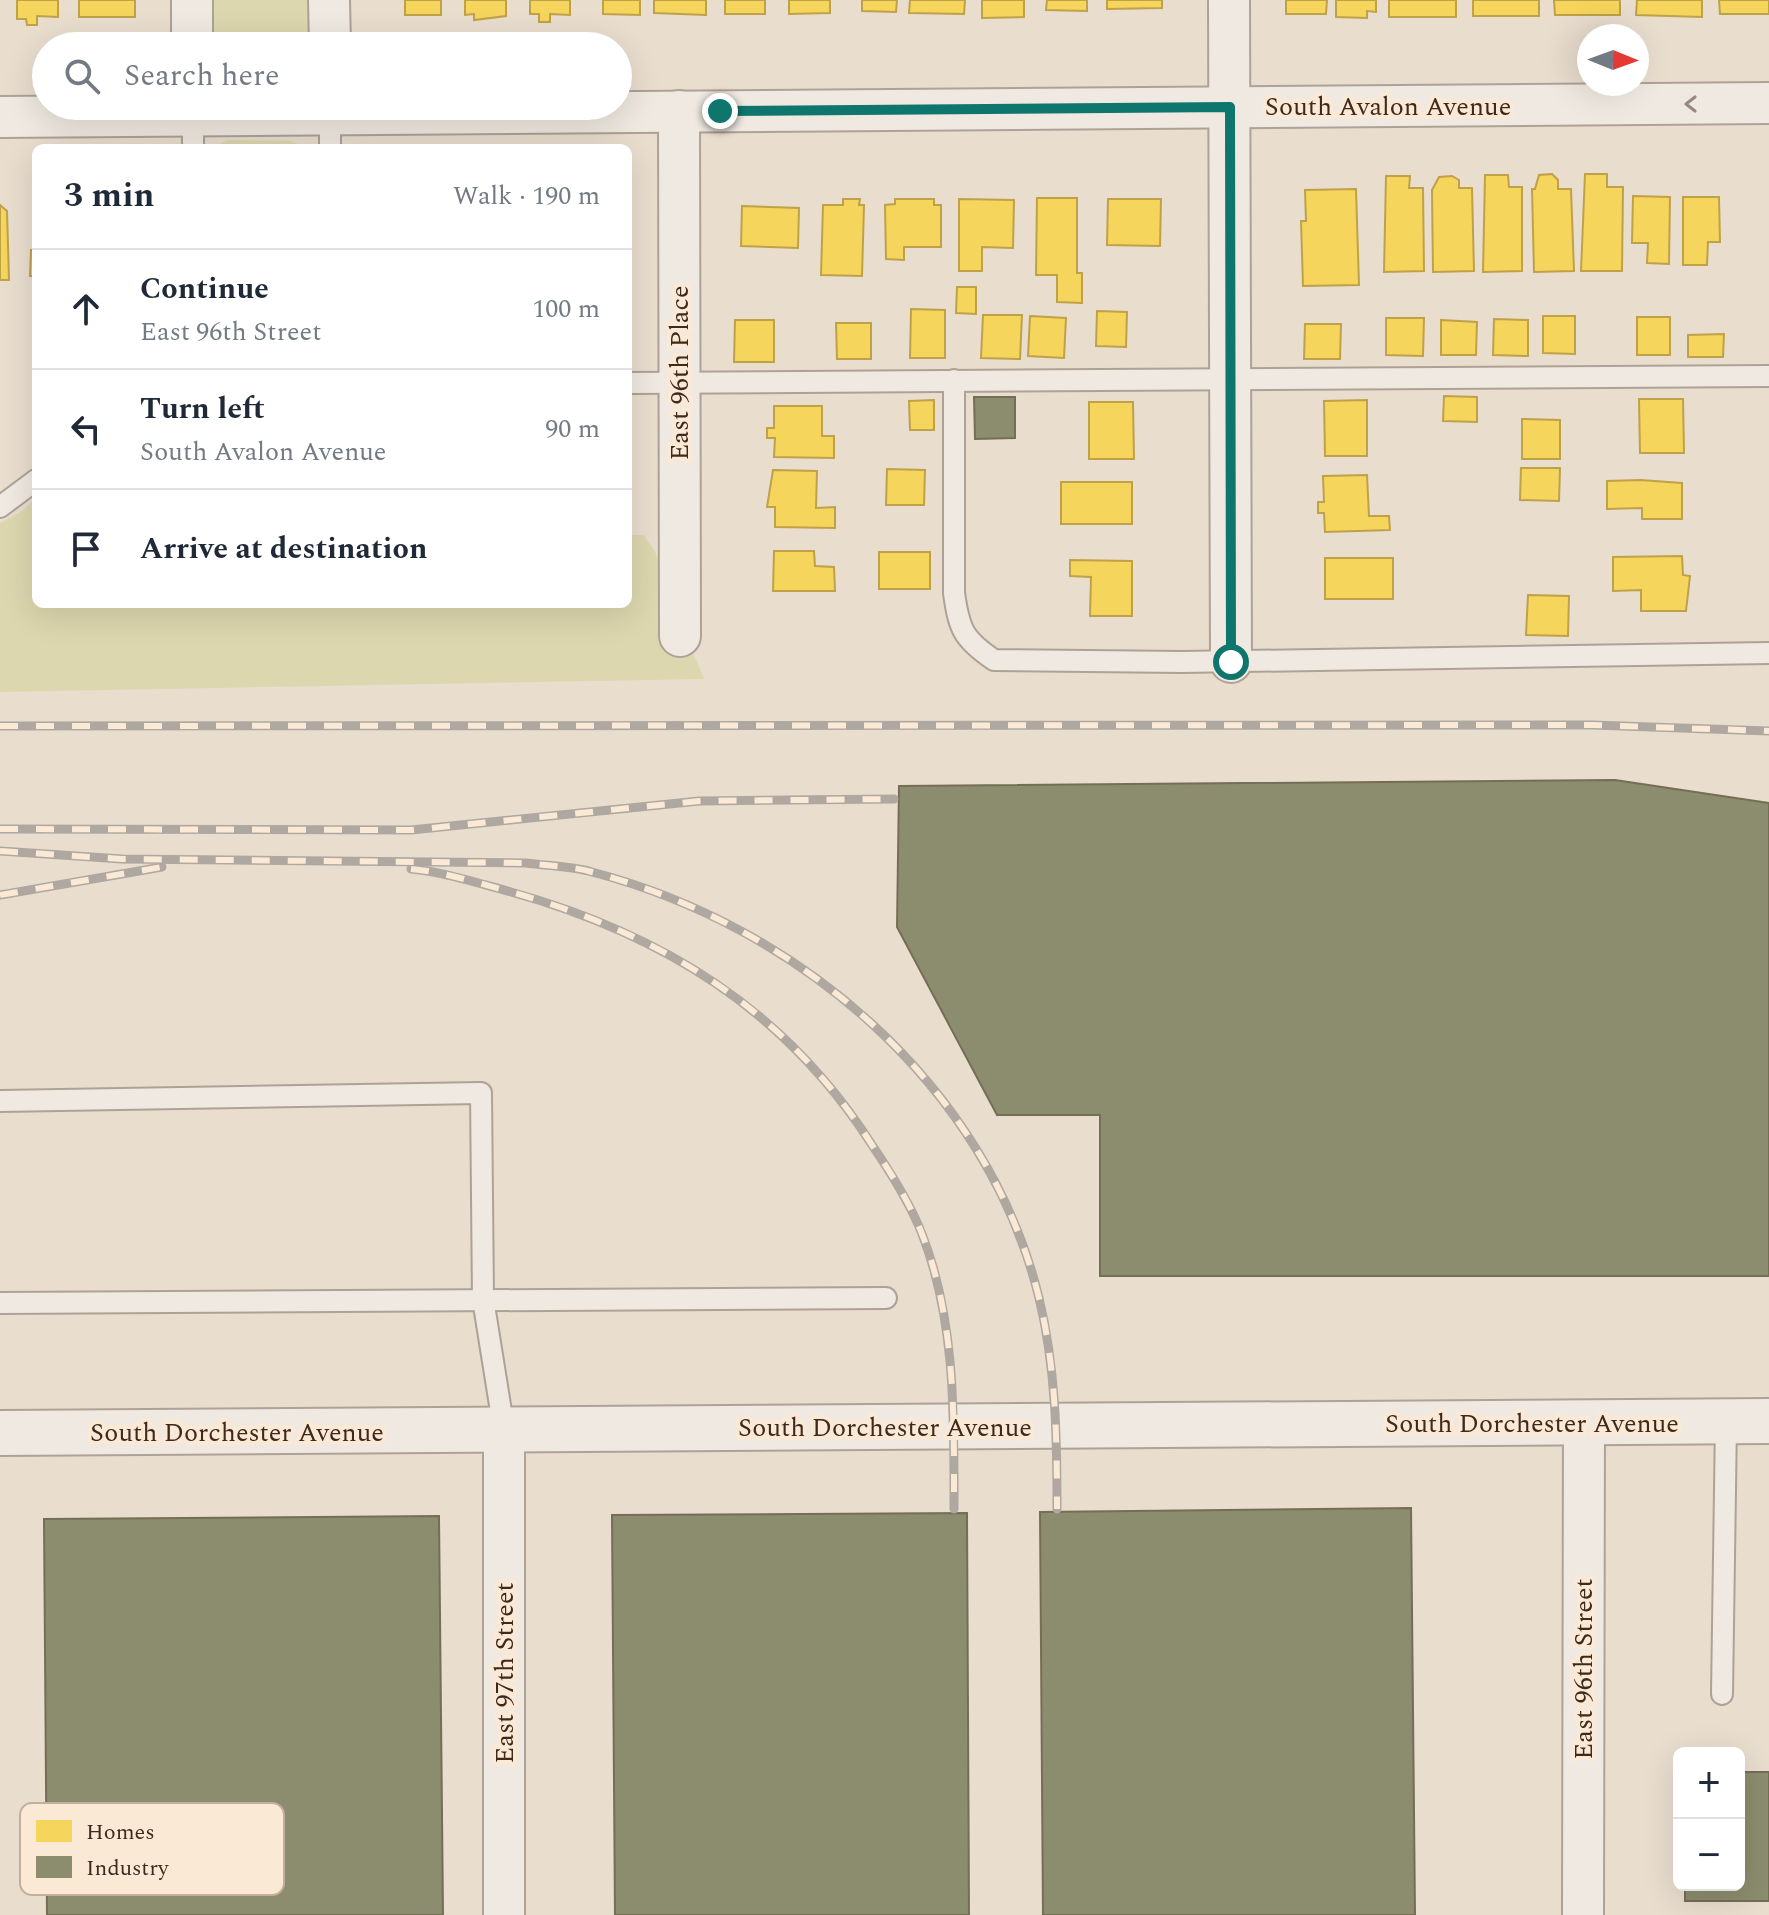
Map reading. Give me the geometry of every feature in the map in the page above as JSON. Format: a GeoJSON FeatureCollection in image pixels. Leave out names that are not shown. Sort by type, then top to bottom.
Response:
{"type":"FeatureCollection","features":[{"type":"Feature","properties":{"kind":"street"},"geometry":{"type":"LineString","coordinates":[[192,0],[192,32]]}},
{"type":"Feature","properties":{"kind":"street"},"geometry":{"type":"LineString","coordinates":[[329,0],[330,32]]}},
{"type":"Feature","properties":{"kind":"street"},"geometry":{"type":"LineString","coordinates":[[1229,0],[1231,662]]}},
{"type":"Feature","properties":{"kind":"street","name":"South Avalon Avenue"},"geometry":{"type":"LineString","coordinates":[[632,113],[1769,103]]}},
{"type":"Feature","properties":{"kind":"street","name":"East 96th Place"},"geometry":{"type":"LineString","coordinates":[[679,111],[680,636]]}},
{"type":"Feature","properties":{"kind":"street","name":"South Avalon Avenue"},"geometry":{"type":"LineString","coordinates":[[0,117],[32,118]]}},
{"type":"Feature","properties":{"kind":"street","name":"South Avalon Avenue"},"geometry":{"type":"LineString","coordinates":[[96,120],[330,123],[417,120]]}},
{"type":"Feature","properties":{"kind":"street","name":"South Dorchester Avenue"},"geometry":{"type":"LineString","coordinates":[[0,1433],[1769,1421]]}},
{"type":"Feature","properties":{"kind":"street","name":"East 96th Street"},"geometry":{"type":"LineString","coordinates":[[1583,1915],[1584,1423]]}},
{"type":"Feature","properties":{"kind":"street","name":"East 97th Street"},"geometry":{"type":"LineString","coordinates":[[504,1430],[504,1915]]}},
{"type":"Feature","properties":{"kind":"lane"},"geometry":{"type":"LineString","coordinates":[[632,383],[1769,376]]}},
{"type":"Feature","properties":{"kind":"lane"},"geometry":{"type":"LineString","coordinates":[[954,380],[954,593],[958,622],[969,642],[994,660],[1031,663],[1231,662],[1769,653]]}},
{"type":"Feature","properties":{"kind":"lane"},"geometry":{"type":"LineString","coordinates":[[0,507],[32,483]]}},
{"type":"Feature","properties":{"kind":"lane"},"geometry":{"type":"LineString","coordinates":[[0,1101],[481,1093],[483,1299],[504,1430]]}},
{"type":"Feature","properties":{"kind":"lane"},"geometry":{"type":"LineString","coordinates":[[0,1303],[886,1298]]}},
{"type":"Feature","properties":{"kind":"lane"},"geometry":{"type":"LineString","coordinates":[[1722,1694],[1726,1422]]}},
{"type":"Feature","properties":{"kind":"shaded area"},"geometry":{"type":"Polygon","coordinates":[[[209,0],[313,0],[313,32],[209,32],[209,0]]]}},
{"type":"Feature","properties":{"kind":"shaded area"},"geometry":{"type":"Polygon","coordinates":[[[228,140],[290,141],[299,144],[220,144],[228,140]]]}},
{"type":"Feature","properties":{"kind":"shaded area"},"geometry":{"type":"Polygon","coordinates":[[[32,502],[32,608],[632,608],[632,535],[644,535],[657,557],[664,628],[670,640],[680,649],[694,655],[704,679],[0,692],[0,523],[21,512],[32,502]]]}},
{"type":"Feature","properties":{"kind":"building: Homes"},"geometry":{"type":"Polygon","coordinates":[[[17,0],[58,0],[58,17],[37,16],[37,25],[27,25],[26,19],[17,19],[17,0]]]}},
{"type":"Feature","properties":{"kind":"building: Homes"},"geometry":{"type":"Polygon","coordinates":[[[79,0],[135,0],[135,17],[79,17],[79,0]]]}},
{"type":"Feature","properties":{"kind":"building: Homes"},"geometry":{"type":"Polygon","coordinates":[[[405,0],[441,0],[441,15],[405,15],[405,0]]]}},
{"type":"Feature","properties":{"kind":"building: Homes"},"geometry":{"type":"Polygon","coordinates":[[[465,0],[506,0],[506,16],[474,20],[474,14],[465,15],[465,0]]]}},
{"type":"Feature","properties":{"kind":"building: Homes"},"geometry":{"type":"Polygon","coordinates":[[[530,0],[570,0],[570,15],[550,14],[550,22],[539,22],[539,14],[530,14],[530,0]]]}},
{"type":"Feature","properties":{"kind":"building: Homes"},"geometry":{"type":"Polygon","coordinates":[[[603,0],[640,0],[640,15],[603,14],[603,0]]]}},
{"type":"Feature","properties":{"kind":"building: Homes"},"geometry":{"type":"Polygon","coordinates":[[[654,0],[706,0],[706,15],[654,13],[654,0]]]}},
{"type":"Feature","properties":{"kind":"building: Homes"},"geometry":{"type":"Polygon","coordinates":[[[725,0],[765,0],[765,14],[725,14],[725,0]]]}},
{"type":"Feature","properties":{"kind":"building: Homes"},"geometry":{"type":"Polygon","coordinates":[[[789,0],[830,0],[830,13],[789,14],[789,0]]]}},
{"type":"Feature","properties":{"kind":"building: Homes"},"geometry":{"type":"Polygon","coordinates":[[[862,0],[897,0],[896,12],[862,11],[862,0]]]}},
{"type":"Feature","properties":{"kind":"building: Homes"},"geometry":{"type":"Polygon","coordinates":[[[910,0],[965,0],[964,14],[909,13],[910,0]]]}},
{"type":"Feature","properties":{"kind":"building: Homes"},"geometry":{"type":"Polygon","coordinates":[[[982,0],[1024,0],[1024,17],[982,18],[982,0]]]}},
{"type":"Feature","properties":{"kind":"building: Homes"},"geometry":{"type":"Polygon","coordinates":[[[1047,0],[1087,0],[1087,11],[1046,10],[1047,0]]]}},
{"type":"Feature","properties":{"kind":"building: Homes"},"geometry":{"type":"Polygon","coordinates":[[[1107,0],[1162,0],[1162,8],[1107,9],[1107,0]]]}},
{"type":"Feature","properties":{"kind":"building: Homes"},"geometry":{"type":"Polygon","coordinates":[[[1286,0],[1327,0],[1326,14],[1286,14],[1286,0]]]}},
{"type":"Feature","properties":{"kind":"building: Homes"},"geometry":{"type":"Polygon","coordinates":[[[1336,0],[1376,0],[1376,12],[1367,11],[1367,18],[1336,17],[1336,0]]]}},
{"type":"Feature","properties":{"kind":"building: Homes"},"geometry":{"type":"Polygon","coordinates":[[[1389,0],[1456,0],[1456,17],[1389,17],[1389,0]]]}},
{"type":"Feature","properties":{"kind":"building: Homes"},"geometry":{"type":"Polygon","coordinates":[[[1473,0],[1539,0],[1539,16],[1473,16],[1473,0]]]}},
{"type":"Feature","properties":{"kind":"building: Homes"},"geometry":{"type":"Polygon","coordinates":[[[1554,0],[1620,0],[1620,15],[1555,15],[1554,0]]]}},
{"type":"Feature","properties":{"kind":"building: Homes"},"geometry":{"type":"Polygon","coordinates":[[[1637,0],[1702,0],[1702,17],[1636,15],[1637,0]]]}},
{"type":"Feature","properties":{"kind":"building: Homes"},"geometry":{"type":"Polygon","coordinates":[[[1719,0],[1769,0],[1769,14],[1720,14],[1719,0]]]}},
{"type":"Feature","properties":{"kind":"building: Homes"},"geometry":{"type":"Polygon","coordinates":[[[1552,174],[1558,180],[1558,189],[1571,189],[1574,271],[1534,272],[1532,189],[1535,189],[1539,175],[1552,174]]]}},
{"type":"Feature","properties":{"kind":"building: Homes"},"geometry":{"type":"Polygon","coordinates":[[[1585,174],[1607,174],[1607,187],[1623,187],[1622,271],[1581,271],[1585,174]]]}},
{"type":"Feature","properties":{"kind":"building: Homes"},"geometry":{"type":"Polygon","coordinates":[[[1485,175],[1508,175],[1509,187],[1522,187],[1522,271],[1483,272],[1485,175]]]}},
{"type":"Feature","properties":{"kind":"building: Homes"},"geometry":{"type":"Polygon","coordinates":[[[1386,176],[1410,176],[1409,188],[1423,188],[1424,271],[1384,272],[1386,176]]]}},
{"type":"Feature","properties":{"kind":"building: Homes"},"geometry":{"type":"Polygon","coordinates":[[[1452,176],[1459,180],[1459,188],[1472,188],[1474,271],[1433,272],[1432,190],[1439,177],[1452,176]]]}},
{"type":"Feature","properties":{"kind":"building: Homes"},"geometry":{"type":"Polygon","coordinates":[[[1356,189],[1359,285],[1303,286],[1301,221],[1306,221],[1305,190],[1356,189]]]}},
{"type":"Feature","properties":{"kind":"building: Homes"},"geometry":{"type":"Polygon","coordinates":[[[1633,196],[1670,197],[1669,264],[1647,263],[1648,243],[1632,243],[1633,196]]]}},
{"type":"Feature","properties":{"kind":"building: Homes"},"geometry":{"type":"Polygon","coordinates":[[[1683,197],[1719,197],[1720,242],[1708,242],[1707,265],[1683,265],[1683,197]]]}},
{"type":"Feature","properties":{"kind":"building: Homes"},"geometry":{"type":"Polygon","coordinates":[[[1037,198],[1077,198],[1077,273],[1082,273],[1082,303],[1057,302],[1057,275],[1036,275],[1037,198]]]}},
{"type":"Feature","properties":{"kind":"building: Homes"},"geometry":{"type":"Polygon","coordinates":[[[843,199],[860,199],[859,205],[864,205],[862,276],[821,275],[823,205],[843,205],[843,199]]]}},
{"type":"Feature","properties":{"kind":"building: Homes"},"geometry":{"type":"Polygon","coordinates":[[[895,199],[934,199],[934,205],[941,205],[941,247],[904,247],[904,260],[886,259],[885,205],[895,204],[895,199]]]}},
{"type":"Feature","properties":{"kind":"building: Homes"},"geometry":{"type":"Polygon","coordinates":[[[959,199],[1014,200],[1013,248],[982,247],[982,271],[959,271],[959,199]]]}},
{"type":"Feature","properties":{"kind":"building: Homes"},"geometry":{"type":"Polygon","coordinates":[[[1108,199],[1161,199],[1160,246],[1107,245],[1108,199]]]}},
{"type":"Feature","properties":{"kind":"building: Homes"},"geometry":{"type":"Polygon","coordinates":[[[0,205],[7,211],[9,280],[0,280],[0,205]]]}},
{"type":"Feature","properties":{"kind":"building: Homes"},"geometry":{"type":"Polygon","coordinates":[[[742,206],[799,208],[798,248],[741,246],[742,206]]]}},
{"type":"Feature","properties":{"kind":"building: Homes"},"geometry":{"type":"Polygon","coordinates":[[[957,287],[976,287],[976,314],[956,313],[957,287]]]}},
{"type":"Feature","properties":{"kind":"building: Homes"},"geometry":{"type":"Polygon","coordinates":[[[911,309],[945,310],[945,358],[910,358],[911,309]]]}},
{"type":"Feature","properties":{"kind":"building: Homes"},"geometry":{"type":"Polygon","coordinates":[[[1097,311],[1127,312],[1126,347],[1096,346],[1097,311]]]}},
{"type":"Feature","properties":{"kind":"building: Homes"},"geometry":{"type":"Polygon","coordinates":[[[983,315],[1022,315],[1020,359],[981,358],[983,315]]]}},
{"type":"Feature","properties":{"kind":"building: Homes"},"geometry":{"type":"Polygon","coordinates":[[[1030,316],[1066,318],[1064,358],[1028,356],[1030,316]]]}},
{"type":"Feature","properties":{"kind":"building: Homes"},"geometry":{"type":"Polygon","coordinates":[[[1543,316],[1575,316],[1575,354],[1543,353],[1543,316]]]}},
{"type":"Feature","properties":{"kind":"building: Homes"},"geometry":{"type":"Polygon","coordinates":[[[1637,317],[1670,317],[1670,355],[1637,355],[1637,317]]]}},
{"type":"Feature","properties":{"kind":"building: Homes"},"geometry":{"type":"Polygon","coordinates":[[[1386,318],[1424,318],[1423,356],[1386,355],[1386,318]]]}},
{"type":"Feature","properties":{"kind":"building: Homes"},"geometry":{"type":"Polygon","coordinates":[[[1494,319],[1528,320],[1528,356],[1493,355],[1494,319]]]}},
{"type":"Feature","properties":{"kind":"building: Homes"},"geometry":{"type":"Polygon","coordinates":[[[735,320],[774,320],[774,362],[734,362],[735,320]]]}},
{"type":"Feature","properties":{"kind":"building: Homes"},"geometry":{"type":"Polygon","coordinates":[[[1441,320],[1477,322],[1476,355],[1441,355],[1441,320]]]}},
{"type":"Feature","properties":{"kind":"building: Homes"},"geometry":{"type":"Polygon","coordinates":[[[836,323],[871,323],[871,359],[837,359],[836,323]]]}},
{"type":"Feature","properties":{"kind":"building: Homes"},"geometry":{"type":"Polygon","coordinates":[[[1305,324],[1341,324],[1340,359],[1304,359],[1305,324]]]}},
{"type":"Feature","properties":{"kind":"building: Homes"},"geometry":{"type":"Polygon","coordinates":[[[1724,334],[1723,357],[1688,357],[1688,335],[1724,334]]]}},
{"type":"Feature","properties":{"kind":"building: Homes"},"geometry":{"type":"Polygon","coordinates":[[[1444,396],[1477,397],[1477,422],[1443,421],[1444,396]]]}},
{"type":"Feature","properties":{"kind":"building: Homes"},"geometry":{"type":"Polygon","coordinates":[[[1639,399],[1683,399],[1684,453],[1640,453],[1639,399]]]}},
{"type":"Feature","properties":{"kind":"building: Homes"},"geometry":{"type":"Polygon","coordinates":[[[934,400],[934,430],[910,430],[909,401],[934,400]]]}},
{"type":"Feature","properties":{"kind":"building: Homes"},"geometry":{"type":"Polygon","coordinates":[[[1367,400],[1367,456],[1325,456],[1324,401],[1367,400]]]}},
{"type":"Feature","properties":{"kind":"building: Homes"},"geometry":{"type":"Polygon","coordinates":[[[1089,402],[1133,402],[1134,459],[1089,459],[1089,402]]]}},
{"type":"Feature","properties":{"kind":"building: Homes"},"geometry":{"type":"Polygon","coordinates":[[[774,406],[822,406],[822,436],[834,436],[834,458],[774,457],[775,438],[767,438],[767,428],[774,428],[774,406]]]}},
{"type":"Feature","properties":{"kind":"building: Homes"},"geometry":{"type":"Polygon","coordinates":[[[1522,419],[1560,420],[1560,459],[1522,459],[1522,419]]]}},
{"type":"Feature","properties":{"kind":"building: Homes"},"geometry":{"type":"Polygon","coordinates":[[[1521,468],[1560,468],[1559,501],[1520,500],[1521,468]]]}},
{"type":"Feature","properties":{"kind":"building: Homes"},"geometry":{"type":"Polygon","coordinates":[[[887,469],[925,470],[924,505],[886,505],[887,469]]]}},
{"type":"Feature","properties":{"kind":"building: Homes"},"geometry":{"type":"Polygon","coordinates":[[[773,470],[817,471],[816,508],[835,507],[835,528],[775,527],[775,507],[767,507],[773,470]]]}},
{"type":"Feature","properties":{"kind":"building: Homes"},"geometry":{"type":"Polygon","coordinates":[[[1367,475],[1369,516],[1389,516],[1390,530],[1325,532],[1324,513],[1318,513],[1318,502],[1324,502],[1323,476],[1367,475]]]}},
{"type":"Feature","properties":{"kind":"building: Homes"},"geometry":{"type":"Polygon","coordinates":[[[1607,481],[1682,483],[1682,519],[1642,519],[1642,508],[1607,509],[1607,481]]]}},
{"type":"Feature","properties":{"kind":"building: Homes"},"geometry":{"type":"Polygon","coordinates":[[[1061,482],[1132,482],[1132,524],[1061,524],[1061,482]]]}},
{"type":"Feature","properties":{"kind":"building: Homes"},"geometry":{"type":"Polygon","coordinates":[[[774,551],[814,551],[815,566],[834,567],[835,591],[773,591],[774,551]]]}},
{"type":"Feature","properties":{"kind":"building: Homes"},"geometry":{"type":"Polygon","coordinates":[[[879,552],[930,552],[930,589],[879,589],[879,552]]]}},
{"type":"Feature","properties":{"kind":"building: Homes"},"geometry":{"type":"Polygon","coordinates":[[[1682,556],[1683,575],[1690,576],[1686,611],[1641,611],[1641,590],[1613,591],[1613,557],[1682,556]]]}},
{"type":"Feature","properties":{"kind":"building: Homes"},"geometry":{"type":"Polygon","coordinates":[[[1325,558],[1393,558],[1393,599],[1325,599],[1325,558]]]}},
{"type":"Feature","properties":{"kind":"building: Homes"},"geometry":{"type":"Polygon","coordinates":[[[1070,560],[1132,561],[1132,616],[1090,616],[1091,577],[1070,576],[1070,560]]]}},
{"type":"Feature","properties":{"kind":"building: Homes"},"geometry":{"type":"Polygon","coordinates":[[[1528,595],[1569,596],[1568,636],[1526,635],[1528,595]]]}},
{"type":"Feature","properties":{"kind":"building: Industry"},"geometry":{"type":"Polygon","coordinates":[[[974,397],[1015,397],[1015,438],[975,439],[974,397]]]}},
{"type":"Feature","properties":{"kind":"building: Industry"},"geometry":{"type":"Polygon","coordinates":[[[1615,780],[1769,803],[1769,1276],[1100,1276],[1100,1115],[997,1115],[897,927],[899,786],[1615,780]]]}},
{"type":"Feature","properties":{"kind":"building: Industry"},"geometry":{"type":"Polygon","coordinates":[[[1411,1508],[1415,1915],[1043,1915],[1040,1512],[1411,1508]]]}},
{"type":"Feature","properties":{"kind":"building: Industry"},"geometry":{"type":"Polygon","coordinates":[[[967,1513],[969,1915],[615,1915],[612,1515],[967,1513]]]}},
{"type":"Feature","properties":{"kind":"building: Industry"},"geometry":{"type":"Polygon","coordinates":[[[439,1516],[443,1915],[47,1915],[47,1895],[284,1895],[284,1803],[46,1803],[44,1519],[439,1516]]]}},
{"type":"Feature","properties":{"kind":"building: Industry"},"geometry":{"type":"Polygon","coordinates":[[[1745,1772],[1769,1772],[1769,1901],[1685,1901],[1685,1891],[1745,1891],[1745,1772]]]}},
{"type":"Feature","properties":{"kind":"railway"},"geometry":{"type":"LineString","coordinates":[[0,726],[1592,725],[1769,731]]}},
{"type":"Feature","properties":{"kind":"railway"},"geometry":{"type":"LineString","coordinates":[[0,829],[411,830],[699,801],[894,799]]}},
{"type":"Feature","properties":{"kind":"railway"},"geometry":{"type":"LineString","coordinates":[[0,851],[122,859],[526,863],[559,866],[592,872],[669,897],[742,931],[811,974],[874,1025],[929,1084],[976,1149],[1013,1221],[1045,1324],[1056,1429],[1057,1509]]}},
{"type":"Feature","properties":{"kind":"railway"},"geometry":{"type":"LineString","coordinates":[[0,895],[162,867]]}},
{"type":"Feature","properties":{"kind":"railway"},"geometry":{"type":"LineString","coordinates":[[411,869],[461,878],[566,909],[619,930],[669,955],[716,984],[760,1017],[801,1054],[838,1097],[906,1200],[933,1267],[951,1370],[954,1509]]}},
{"type":"Feature","properties":{"kind":"route"},"geometry":{"type":"LineString","coordinates":[[720,111],[1230,107],[1231,662]]}}]}
